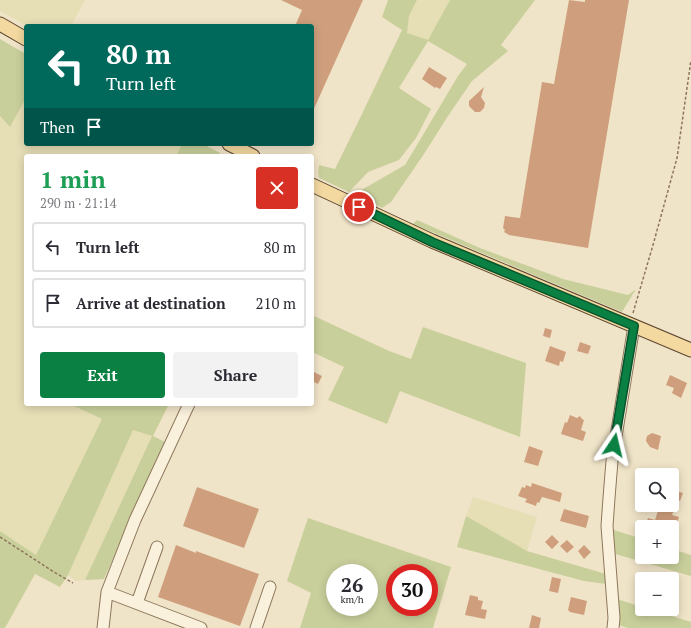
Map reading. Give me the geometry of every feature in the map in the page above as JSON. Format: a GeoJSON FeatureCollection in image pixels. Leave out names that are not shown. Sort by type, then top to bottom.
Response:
{"type":"FeatureCollection","features":[{"type":"Feature","properties":{"kind":"main road"},"geometry":{"type":"LineString","coordinates":[[0,24],[24,38]]}},
{"type":"Feature","properties":{"kind":"main road"},"geometry":{"type":"LineString","coordinates":[[233,146],[249,154]]}},
{"type":"Feature","properties":{"kind":"main road"},"geometry":{"type":"LineString","coordinates":[[314,186],[432,242],[691,350]]}},
{"type":"Feature","properties":{"kind":"street"},"geometry":{"type":"LineString","coordinates":[[613,628],[614,618],[607,526],[608,498],[612,461],[634,326]]}},
{"type":"Feature","properties":{"kind":"street"},"geometry":{"type":"LineString","coordinates":[[104,628],[107,592],[135,520],[188,406]]}},
{"type":"Feature","properties":{"kind":"street"},"geometry":{"type":"LineString","coordinates":[[137,603],[157,547]]}},
{"type":"Feature","properties":{"kind":"street"},"geometry":{"type":"LineString","coordinates":[[256,628],[270,587]]}},
{"type":"Feature","properties":{"kind":"street"},"geometry":{"type":"LineString","coordinates":[[107,592],[201,628]]}},
{"type":"Feature","properties":{"kind":"path"},"geometry":{"type":"LineString","coordinates":[[634,326],[632,317],[677,158],[691,60]]}},
{"type":"Feature","properties":{"kind":"path"},"geometry":{"type":"LineString","coordinates":[[0,537],[73,583]]}},
{"type":"Feature","properties":{"kind":"shaded area"},"geometry":{"type":"Polygon","coordinates":[[[0,0],[85,0],[72,24],[24,24],[0,11],[0,0]]]}},
{"type":"Feature","properties":{"kind":"shaded area"},"geometry":{"type":"Polygon","coordinates":[[[417,0],[450,0],[428,41],[407,33],[409,16],[417,0]]]}},
{"type":"Feature","properties":{"kind":"shaded area"},"geometry":{"type":"Polygon","coordinates":[[[24,102],[24,146],[181,146],[177,154],[24,154],[24,406],[74,406],[102,419],[36,555],[0,531],[0,116],[10,127],[24,102]]]}},
{"type":"Feature","properties":{"kind":"shaded area"},"geometry":{"type":"Polygon","coordinates":[[[133,430],[152,436],[85,580],[76,581],[68,575],[133,430]]]}},
{"type":"Feature","properties":{"kind":"shaded area"},"geometry":{"type":"Polygon","coordinates":[[[473,497],[537,517],[527,551],[466,516],[473,497]]]}},
{"type":"Feature","properties":{"kind":"green space"},"geometry":{"type":"Polygon","coordinates":[[[388,0],[417,0],[409,16],[407,33],[428,40],[450,0],[535,0],[501,45],[508,51],[472,81],[391,202],[382,208],[359,194],[363,189],[405,165],[458,76],[467,64],[428,41],[399,88],[431,109],[416,138],[399,160],[368,172],[349,192],[319,178],[319,165],[335,169],[402,30],[382,17],[388,0]]]}},
{"type":"Feature","properties":{"kind":"green space"},"geometry":{"type":"Polygon","coordinates":[[[0,39],[24,53],[24,102],[10,127],[0,116],[0,39]]]}},
{"type":"Feature","properties":{"kind":"green space"},"geometry":{"type":"Polygon","coordinates":[[[181,146],[207,146],[220,153],[219,154],[177,154],[181,146]]]}},
{"type":"Feature","properties":{"kind":"green space"},"geometry":{"type":"Polygon","coordinates":[[[417,220],[480,248],[563,279],[628,295],[636,289],[622,312],[413,224],[417,220]]]}},
{"type":"Feature","properties":{"kind":"green space"},"geometry":{"type":"Polygon","coordinates":[[[314,316],[389,351],[411,359],[423,327],[526,363],[520,437],[400,391],[387,424],[328,400],[344,367],[314,353],[314,316]]]}},
{"type":"Feature","properties":{"kind":"green space"},"geometry":{"type":"Polygon","coordinates":[[[74,406],[168,406],[153,436],[165,442],[104,579],[85,580],[152,436],[133,430],[68,575],[60,587],[35,574],[5,628],[0,628],[0,531],[36,555],[102,419],[74,406]]]}},
{"type":"Feature","properties":{"kind":"green space"},"geometry":{"type":"Polygon","coordinates":[[[466,516],[527,551],[606,574],[606,584],[584,581],[457,547],[466,516]]]}},
{"type":"Feature","properties":{"kind":"green space"},"geometry":{"type":"Polygon","coordinates":[[[308,518],[451,567],[438,611],[438,564],[386,564],[386,616],[437,616],[433,628],[300,628],[311,593],[287,581],[308,518]]]}},
{"type":"Feature","properties":{"kind":"green space"},"geometry":{"type":"Polygon","coordinates":[[[611,529],[635,537],[635,560],[612,553],[611,529]]]}},
{"type":"Feature","properties":{"kind":"green space"},"geometry":{"type":"Polygon","coordinates":[[[679,551],[691,555],[691,576],[650,564],[679,564],[679,551]]]}},
{"type":"Feature","properties":{"kind":"green space"},"geometry":{"type":"Polygon","coordinates":[[[617,599],[635,605],[635,616],[672,616],[691,622],[691,628],[628,628],[618,625],[617,599]]]}},
{"type":"Feature","properties":{"kind":"building"},"geometry":{"type":"Polygon","coordinates":[[[281,0],[363,0],[314,109],[314,24],[296,24],[302,10],[281,0]]]}},
{"type":"Feature","properties":{"kind":"building"},"geometry":{"type":"Polygon","coordinates":[[[569,0],[585,2],[585,0],[629,0],[588,248],[509,235],[504,232],[505,230],[503,228],[505,216],[520,218],[542,82],[554,84],[569,0]]]}},
{"type":"Feature","properties":{"kind":"building"},"geometry":{"type":"Polygon","coordinates":[[[429,67],[447,78],[440,89],[435,88],[422,79],[429,67]]]}},
{"type":"Feature","properties":{"kind":"building"},"geometry":{"type":"Polygon","coordinates":[[[484,87],[481,97],[485,103],[484,108],[480,112],[475,112],[469,106],[469,101],[484,87]]]}},
{"type":"Feature","properties":{"kind":"building"},"geometry":{"type":"Polygon","coordinates":[[[545,328],[552,330],[550,338],[543,336],[545,328]]]}},
{"type":"Feature","properties":{"kind":"building"},"geometry":{"type":"Polygon","coordinates":[[[580,342],[591,346],[588,354],[577,351],[580,342]]]}},
{"type":"Feature","properties":{"kind":"building"},"geometry":{"type":"Polygon","coordinates":[[[550,346],[566,352],[563,362],[560,361],[559,366],[545,361],[550,346]]]}},
{"type":"Feature","properties":{"kind":"building"},"geometry":{"type":"Polygon","coordinates":[[[314,372],[322,376],[318,384],[314,382],[314,372]]]}},
{"type":"Feature","properties":{"kind":"building"},"geometry":{"type":"Polygon","coordinates":[[[670,375],[687,383],[681,398],[672,393],[674,388],[666,385],[670,375]]]}},
{"type":"Feature","properties":{"kind":"building"},"geometry":{"type":"Polygon","coordinates":[[[570,415],[577,418],[580,416],[584,420],[581,430],[586,432],[583,441],[561,434],[565,422],[567,423],[570,415]]]}},
{"type":"Feature","properties":{"kind":"building"},"geometry":{"type":"Polygon","coordinates":[[[652,433],[661,436],[658,450],[650,447],[646,441],[647,436],[652,433]]]}},
{"type":"Feature","properties":{"kind":"building"},"geometry":{"type":"Polygon","coordinates":[[[529,446],[543,451],[538,466],[524,462],[529,446]]]}},
{"type":"Feature","properties":{"kind":"building"},"geometry":{"type":"Polygon","coordinates":[[[532,483],[562,493],[560,502],[542,497],[539,503],[537,502],[536,506],[525,502],[527,499],[518,496],[522,487],[525,488],[526,485],[531,487],[532,483]]]}},
{"type":"Feature","properties":{"kind":"building"},"geometry":{"type":"Polygon","coordinates":[[[197,487],[259,509],[244,548],[183,526],[197,487]]]}},
{"type":"Feature","properties":{"kind":"building"},"geometry":{"type":"Polygon","coordinates":[[[679,492],[683,493],[679,500],[679,492]]]}},
{"type":"Feature","properties":{"kind":"building"},"geometry":{"type":"Polygon","coordinates":[[[564,509],[589,516],[586,528],[560,521],[564,509]]]}},
{"type":"Feature","properties":{"kind":"building"},"geometry":{"type":"Polygon","coordinates":[[[658,512],[673,512],[672,515],[679,517],[678,520],[655,520],[658,512]]]}},
{"type":"Feature","properties":{"kind":"building"},"geometry":{"type":"Polygon","coordinates":[[[552,535],[559,542],[552,549],[545,542],[552,535]]]}},
{"type":"Feature","properties":{"kind":"building"},"geometry":{"type":"Polygon","coordinates":[[[567,540],[574,547],[567,553],[560,546],[567,540]]]}},
{"type":"Feature","properties":{"kind":"building"},"geometry":{"type":"Polygon","coordinates":[[[176,545],[259,574],[240,626],[158,597],[176,545]]]}},
{"type":"Feature","properties":{"kind":"building"},"geometry":{"type":"Polygon","coordinates":[[[584,545],[591,552],[584,559],[578,551],[584,545]]]}},
{"type":"Feature","properties":{"kind":"building"},"geometry":{"type":"Polygon","coordinates":[[[552,577],[561,579],[558,593],[549,591],[552,577]]]}},
{"type":"Feature","properties":{"kind":"building"},"geometry":{"type":"Polygon","coordinates":[[[470,595],[478,597],[478,600],[483,601],[481,609],[487,610],[485,619],[465,615],[470,595]]]}},
{"type":"Feature","properties":{"kind":"building"},"geometry":{"type":"Polygon","coordinates":[[[571,597],[587,601],[584,615],[570,612],[568,610],[571,597]]]}},
{"type":"Feature","properties":{"kind":"building"},"geometry":{"type":"Polygon","coordinates":[[[532,615],[541,618],[539,628],[529,628],[532,615]]]}},
{"type":"Feature","properties":{"kind":"route"},"geometry":{"type":"LineString","coordinates":[[359,207],[432,242],[634,326],[614,445]]}}]}
